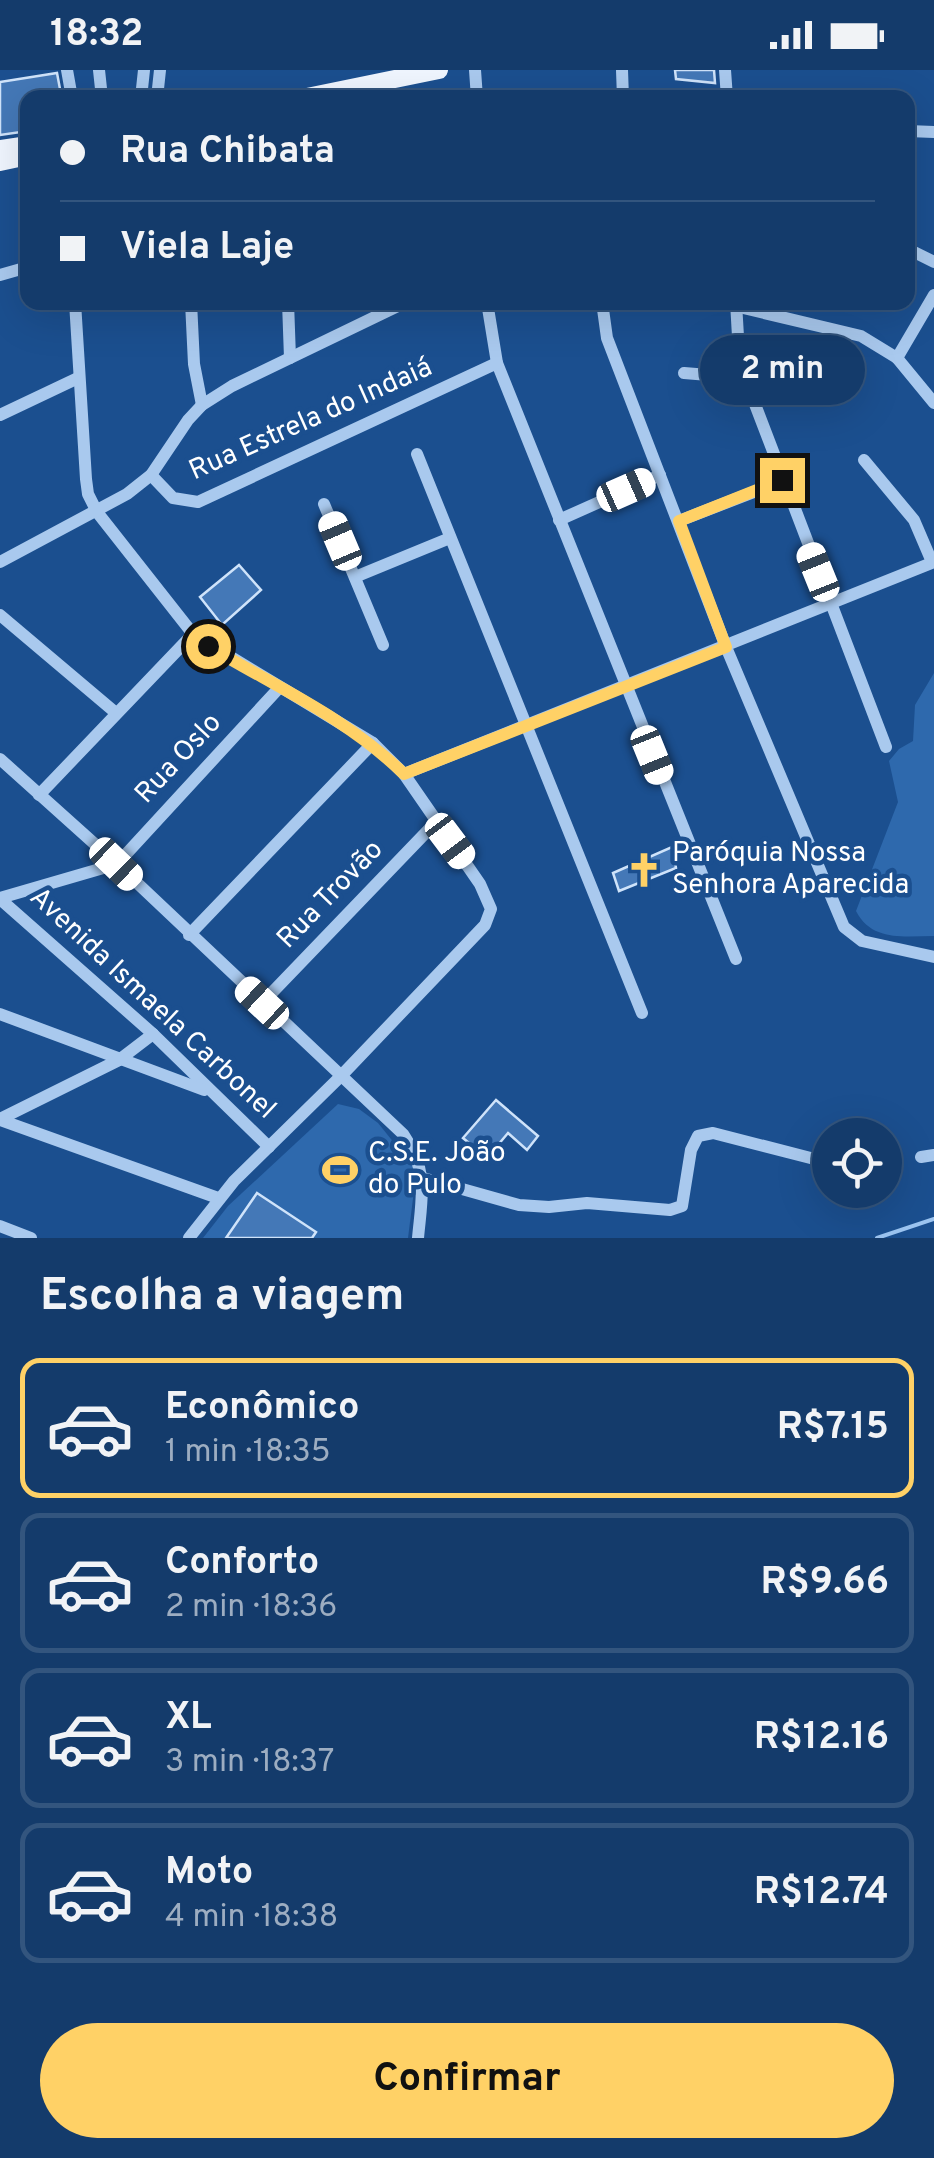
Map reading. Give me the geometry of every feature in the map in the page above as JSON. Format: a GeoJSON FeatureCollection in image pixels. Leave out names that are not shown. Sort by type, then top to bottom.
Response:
{"type":"FeatureCollection","features":[{"type":"Feature","properties":{"kind":"main road"},"geometry":{"type":"LineString","coordinates":[[374,90],[438,70]]}},
{"type":"Feature","properties":{"kind":"street"},"geometry":{"type":"LineString","coordinates":[[897,358],[934,295]]}},
{"type":"Feature","properties":{"kind":"street"},"geometry":{"type":"LineString","coordinates":[[75,310],[86,479],[97,512],[193,634],[373,743],[404,774],[480,884],[491,909],[485,925],[218,1198],[189,1238]]}},
{"type":"Feature","properties":{"kind":"street"},"geometry":{"type":"LineString","coordinates":[[191,310],[194,364],[202,406]]}},
{"type":"Feature","properties":{"kind":"street"},"geometry":{"type":"LineString","coordinates":[[288,310],[290,358]]}},
{"type":"Feature","properties":{"kind":"street"},"geometry":{"type":"LineString","coordinates":[[0,562],[97,512],[151,475],[188,420],[232,386],[380,310]]}},
{"type":"Feature","properties":{"kind":"street"},"geometry":{"type":"LineString","coordinates":[[489,310],[497,363],[736,959]]}},
{"type":"Feature","properties":{"kind":"street"},"geometry":{"type":"LineString","coordinates":[[603,310],[607,338],[726,647],[844,927],[862,941],[934,956]]}},
{"type":"Feature","properties":{"kind":"street"},"geometry":{"type":"LineString","coordinates":[[737,310],[745,378],[886,747]]}},
{"type":"Feature","properties":{"kind":"street"},"geometry":{"type":"LineString","coordinates":[[760,310],[861,336],[897,358],[934,403]]}},
{"type":"Feature","properties":{"kind":"street","name":"Rua Estrela do Indaiá"},"geometry":{"type":"LineString","coordinates":[[151,475],[173,498],[198,502],[497,363]]}},
{"type":"Feature","properties":{"kind":"street"},"geometry":{"type":"LineString","coordinates":[[684,373],[745,378]]}},
{"type":"Feature","properties":{"kind":"street"},"geometry":{"type":"LineString","coordinates":[[0,414],[78,378]]}},
{"type":"Feature","properties":{"kind":"street"},"geometry":{"type":"LineString","coordinates":[[417,454],[642,1013]]}},
{"type":"Feature","properties":{"kind":"street"},"geometry":{"type":"LineString","coordinates":[[404,774],[933,562],[914,520],[864,460]]}},
{"type":"Feature","properties":{"kind":"street"},"geometry":{"type":"LineString","coordinates":[[559,520],[660,476]]}},
{"type":"Feature","properties":{"kind":"street"},"geometry":{"type":"LineString","coordinates":[[679,521],[782,480]]}},
{"type":"Feature","properties":{"kind":"street"},"geometry":{"type":"LineString","coordinates":[[324,504],[384,645]]}},
{"type":"Feature","properties":{"kind":"street"},"geometry":{"type":"LineString","coordinates":[[355,577],[450,538]]}},
{"type":"Feature","properties":{"kind":"street"},"geometry":{"type":"LineString","coordinates":[[0,615],[116,713]]}},
{"type":"Feature","properties":{"kind":"street"},"geometry":{"type":"LineString","coordinates":[[39,795],[193,634]]}},
{"type":"Feature","properties":{"kind":"street","name":"Rua Oslo"},"geometry":{"type":"LineString","coordinates":[[116,864],[279,688]]}},
{"type":"Feature","properties":{"kind":"street"},"geometry":{"type":"LineString","coordinates":[[189,935],[373,743]]}},
{"type":"Feature","properties":{"kind":"street"},"geometry":{"type":"LineString","coordinates":[[0,758],[403,1134],[416,1152],[423,1178],[418,1238]]}},
{"type":"Feature","properties":{"kind":"street","name":"Rua Trovão"},"geometry":{"type":"LineString","coordinates":[[262,1003],[436,822]]}},
{"type":"Feature","properties":{"kind":"street"},"geometry":{"type":"LineString","coordinates":[[0,898],[116,864]]}},
{"type":"Feature","properties":{"kind":"street","name":"Avenida Ismaela Carbonel"},"geometry":{"type":"LineString","coordinates":[[0,898],[153,1034],[269,1147]]}},
{"type":"Feature","properties":{"kind":"street"},"geometry":{"type":"LineString","coordinates":[[0,1014],[211,1093]]}},
{"type":"Feature","properties":{"kind":"street"},"geometry":{"type":"LineString","coordinates":[[0,1119],[118,1060],[153,1034]]}},
{"type":"Feature","properties":{"kind":"street"},"geometry":{"type":"LineString","coordinates":[[0,1119],[218,1198]]}},
{"type":"Feature","properties":{"kind":"street"},"geometry":{"type":"LineString","coordinates":[[423,1178],[519,1205],[586,1203],[670,1210],[682,1206],[691,1150],[698,1136],[714,1133],[812,1158]]}},
{"type":"Feature","properties":{"kind":"street"},"geometry":{"type":"LineString","coordinates":[[0,1226],[31,1238]]}},
{"type":"Feature","properties":{"kind":"shaded area"},"geometry":{"type":"Polygon","coordinates":[[[934,673],[934,936],[890,935],[871,928],[856,911],[898,802],[889,761],[913,741],[915,705],[934,673]]]}},
{"type":"Feature","properties":{"kind":"shaded area","name":"C.S.E. João do Pulo"},"geometry":{"type":"Polygon","coordinates":[[[338,1104],[359,1109],[378,1123],[412,1165],[416,1175],[408,1238],[203,1238],[228,1206],[338,1104]]]}},
{"type":"Feature","properties":{"kind":"building"},"geometry":{"type":"Polygon","coordinates":[[[675,70],[714,70],[715,83],[676,79],[675,70]]]}},
{"type":"Feature","properties":{"kind":"building"},"geometry":{"type":"Polygon","coordinates":[[[57,73],[60,89],[20,90],[20,132],[0,135],[0,82],[57,73]]]}},
{"type":"Feature","properties":{"kind":"building"},"geometry":{"type":"Polygon","coordinates":[[[239,565],[261,590],[222,625],[200,597],[239,565]]]}},
{"type":"Feature","properties":{"kind":"building","name":"Paróquia Nossa Senhora Aparecida"},"geometry":{"type":"Polygon","coordinates":[[[672,847],[676,868],[619,891],[613,873],[672,847]]]}},
{"type":"Feature","properties":{"kind":"building"},"geometry":{"type":"Polygon","coordinates":[[[496,1100],[538,1136],[527,1150],[508,1133],[487,1158],[463,1138],[496,1100]]]}},
{"type":"Feature","properties":{"kind":"building"},"geometry":{"type":"Polygon","coordinates":[[[257,1193],[316,1232],[312,1238],[226,1238],[257,1193]]]}},
{"type":"Feature","properties":{"kind":"waterway"},"geometry":{"type":"LineString","coordinates":[[877,1238],[934,1219]]}},
{"type":"Feature","properties":{"kind":"place","name":"Paróquia Nossa Senhora Aparecida"},"geometry":{"type":"Point","coordinates":[644,870]}},
{"type":"Feature","properties":{"kind":"place","name":"C.S.E. João do Pulo"},"geometry":{"type":"Point","coordinates":[340,1170]}},
{"type":"Feature","properties":{"kind":"route"},"geometry":{"type":"LineString","coordinates":[[208,646],[373,743],[404,774],[726,647],[679,521],[782,480]]}}]}
